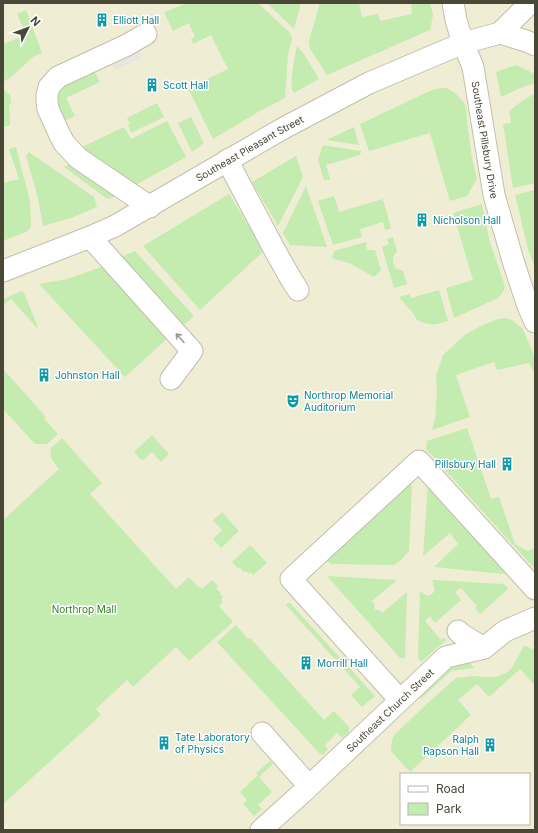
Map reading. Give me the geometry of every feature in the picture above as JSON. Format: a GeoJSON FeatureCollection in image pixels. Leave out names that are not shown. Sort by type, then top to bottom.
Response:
{"type":"FeatureCollection","features":[{"type":"Feature","properties":{"kind":"street","name":"Southeast Pillsbury Drive"},"geometry":{"type":"LineString","coordinates":[[453,3],[456,20],[463,43],[473,68],[494,195],[514,264],[535,322]]}},
{"type":"Feature","properties":{"kind":"street","name":"Southeast Pleasant Street"},"geometry":{"type":"LineString","coordinates":[[3,271],[115,226],[289,125],[369,83],[463,43],[500,33],[530,3]]}},
{"type":"Feature","properties":{"kind":"street"},"geometry":{"type":"LineString","coordinates":[[500,33],[535,45]]}},
{"type":"Feature","properties":{"kind":"street"},"geometry":{"type":"LineString","coordinates":[[146,34],[131,52],[58,77],[49,87],[48,109],[64,143],[78,158],[150,206]]}},
{"type":"Feature","properties":{"kind":"street"},"geometry":{"type":"LineString","coordinates":[[227,160],[294,288]]}},
{"type":"Feature","properties":{"kind":"street"},"geometry":{"type":"LineString","coordinates":[[90,237],[192,351],[171,379]]}},
{"type":"Feature","properties":{"kind":"street"},"geometry":{"type":"LineString","coordinates":[[400,700],[291,579],[419,461],[535,589]]}},
{"type":"Feature","properties":{"kind":"street","name":"Southeast Church Street"},"geometry":{"type":"LineString","coordinates":[[261,830],[446,657],[484,648],[506,631],[535,618]]}},
{"type":"Feature","properties":{"kind":"street"},"geometry":{"type":"LineString","coordinates":[[458,631],[484,648]]}},
{"type":"Feature","properties":{"kind":"street"},"geometry":{"type":"LineString","coordinates":[[262,733],[309,786]]}},
{"type":"Feature","properties":{"kind":"shaded area"},"geometry":{"type":"Polygon","coordinates":[[[3,3],[535,3],[535,830],[3,830],[3,3]]]}},
{"type":"Feature","properties":{"kind":"shaded area"},"geometry":{"type":"Polygon","coordinates":[[[135,44],[142,57],[116,70],[109,57],[135,44]]]}},
{"type":"Feature","properties":{"kind":"green space"},"geometry":{"type":"Polygon","coordinates":[[[187,3],[258,3],[290,33],[292,38],[288,55],[285,98],[213,139],[188,88],[228,69],[211,35],[193,44],[191,39],[195,37],[189,23],[173,31],[164,12],[187,3]]]}},
{"type":"Feature","properties":{"kind":"green space"},"geometry":{"type":"Polygon","coordinates":[[[267,3],[301,3],[294,29],[267,3]]]}},
{"type":"Feature","properties":{"kind":"green space"},"geometry":{"type":"Polygon","coordinates":[[[319,3],[359,3],[362,17],[378,14],[380,21],[412,14],[411,3],[430,3],[433,15],[430,30],[327,75],[310,49],[309,40],[319,3]]]}},
{"type":"Feature","properties":{"kind":"green space"},"geometry":{"type":"Polygon","coordinates":[[[26,10],[42,53],[33,57],[11,77],[3,82],[3,44],[26,35],[17,14],[26,10]]]}},
{"type":"Feature","properties":{"kind":"green space"},"geometry":{"type":"Polygon","coordinates":[[[297,46],[304,54],[319,79],[294,93],[292,90],[292,82],[297,46]]]}},
{"type":"Feature","properties":{"kind":"green space"},"geometry":{"type":"Polygon","coordinates":[[[516,65],[535,74],[535,83],[501,97],[496,72],[516,65]]]}},
{"type":"Feature","properties":{"kind":"green space"},"geometry":{"type":"Polygon","coordinates":[[[93,68],[100,82],[66,98],[75,116],[64,121],[61,120],[55,91],[93,68]]]}},
{"type":"Feature","properties":{"kind":"green space"},"geometry":{"type":"Polygon","coordinates":[[[446,88],[452,91],[464,102],[472,158],[477,179],[467,196],[450,201],[430,133],[369,151],[360,124],[432,90],[446,88]]]}},
{"type":"Feature","properties":{"kind":"green space"},"geometry":{"type":"Polygon","coordinates":[[[3,89],[10,95],[11,104],[9,105],[10,125],[4,127],[3,122],[3,89]]]}},
{"type":"Feature","properties":{"kind":"green space"},"geometry":{"type":"Polygon","coordinates":[[[535,94],[535,183],[513,188],[503,124],[511,123],[509,112],[521,102],[535,94]]]}},
{"type":"Feature","properties":{"kind":"green space"},"geometry":{"type":"Polygon","coordinates":[[[157,103],[164,117],[131,133],[128,125],[130,124],[127,118],[157,103]]]}},
{"type":"Feature","properties":{"kind":"green space"},"geometry":{"type":"Polygon","coordinates":[[[191,117],[204,143],[192,152],[178,123],[191,117]]]}},
{"type":"Feature","properties":{"kind":"green space"},"geometry":{"type":"Polygon","coordinates":[[[167,121],[186,157],[132,187],[80,148],[124,127],[131,139],[167,121]]]}},
{"type":"Feature","properties":{"kind":"green space"},"geometry":{"type":"Polygon","coordinates":[[[354,127],[359,145],[326,140],[354,127]]]}},
{"type":"Feature","properties":{"kind":"green space"},"geometry":{"type":"Polygon","coordinates":[[[323,145],[361,151],[360,155],[326,165],[330,180],[324,180],[318,160],[323,145]]]}},
{"type":"Feature","properties":{"kind":"green space"},"geometry":{"type":"Polygon","coordinates":[[[16,147],[30,201],[31,226],[26,232],[3,241],[3,183],[19,179],[9,149],[16,147]]]}},
{"type":"Feature","properties":{"kind":"green space"},"geometry":{"type":"Polygon","coordinates":[[[29,152],[94,197],[97,207],[71,218],[43,226],[38,198],[26,156],[29,152]]]}},
{"type":"Feature","properties":{"kind":"green space"},"geometry":{"type":"Polygon","coordinates":[[[296,156],[303,177],[278,226],[252,182],[296,156]]]}},
{"type":"Feature","properties":{"kind":"green space"},"geometry":{"type":"Polygon","coordinates":[[[74,164],[118,195],[109,199],[106,198],[64,167],[74,164]]]}},
{"type":"Feature","properties":{"kind":"green space"},"geometry":{"type":"Polygon","coordinates":[[[306,186],[327,247],[290,245],[283,233],[306,186]]]}},
{"type":"Feature","properties":{"kind":"green space"},"geometry":{"type":"Polygon","coordinates":[[[535,190],[535,268],[528,249],[515,195],[535,190]]]}},
{"type":"Feature","properties":{"kind":"green space"},"geometry":{"type":"Polygon","coordinates":[[[229,194],[264,251],[200,310],[143,246],[229,194]]]}},
{"type":"Feature","properties":{"kind":"green space"},"geometry":{"type":"Polygon","coordinates":[[[334,196],[339,212],[383,199],[391,228],[385,230],[383,222],[360,229],[362,237],[333,245],[318,201],[334,196]]]}},
{"type":"Feature","properties":{"kind":"green space"},"geometry":{"type":"Polygon","coordinates":[[[482,204],[489,239],[505,286],[503,292],[498,298],[454,318],[446,288],[473,280],[453,213],[482,204]]]}},
{"type":"Feature","properties":{"kind":"green space"},"geometry":{"type":"Polygon","coordinates":[[[393,237],[397,251],[393,257],[394,266],[395,268],[403,271],[407,284],[394,288],[382,247],[389,244],[387,239],[393,237]]]}},
{"type":"Feature","properties":{"kind":"green space"},"geometry":{"type":"Polygon","coordinates":[[[366,242],[367,250],[375,250],[381,270],[374,277],[351,264],[332,258],[334,251],[366,242]]]}},
{"type":"Feature","properties":{"kind":"green space"},"geometry":{"type":"Polygon","coordinates":[[[135,251],[194,316],[179,329],[116,259],[135,251]]]}},
{"type":"Feature","properties":{"kind":"green space"},"geometry":{"type":"Polygon","coordinates":[[[107,265],[170,336],[125,377],[39,284],[67,279],[107,265]]]}},
{"type":"Feature","properties":{"kind":"green space"},"geometry":{"type":"Polygon","coordinates":[[[439,290],[448,321],[436,324],[429,324],[417,320],[399,297],[410,294],[411,298],[439,290]]]}},
{"type":"Feature","properties":{"kind":"green space"},"geometry":{"type":"Polygon","coordinates":[[[22,291],[39,330],[11,299],[3,305],[3,299],[22,291]]]}},
{"type":"Feature","properties":{"kind":"green space"},"geometry":{"type":"Polygon","coordinates":[[[506,318],[512,320],[523,329],[535,358],[535,371],[534,372],[529,363],[497,370],[494,362],[456,375],[470,417],[432,430],[435,419],[437,393],[436,376],[443,355],[466,334],[498,319],[506,318]]]}},
{"type":"Feature","properties":{"kind":"green space"},"geometry":{"type":"Polygon","coordinates":[[[3,369],[46,417],[44,419],[58,434],[47,444],[35,444],[3,409],[3,369]]]}},
{"type":"Feature","properties":{"kind":"green space"},"geometry":{"type":"Polygon","coordinates":[[[467,428],[491,499],[499,497],[515,544],[528,551],[535,548],[535,569],[426,449],[427,441],[467,428]]]}},
{"type":"Feature","properties":{"kind":"green space"},"geometry":{"type":"Polygon","coordinates":[[[152,435],[169,454],[161,462],[152,452],[142,461],[134,452],[152,435]]]}},
{"type":"Feature","properties":{"kind":"green space","name":"Northrop Mall"},"geometry":{"type":"Polygon","coordinates":[[[62,438],[102,483],[90,494],[176,589],[189,577],[202,589],[212,580],[218,586],[216,588],[223,597],[221,599],[223,602],[219,606],[233,622],[189,661],[176,647],[133,687],[127,680],[96,709],[101,715],[3,804],[3,520],[59,469],[52,460],[51,448],[62,438]]]}},
{"type":"Feature","properties":{"kind":"green space"},"geometry":{"type":"Polygon","coordinates":[[[410,482],[412,487],[409,551],[402,559],[394,565],[331,564],[327,561],[410,482]]]}},
{"type":"Feature","properties":{"kind":"green space"},"geometry":{"type":"Polygon","coordinates":[[[428,484],[508,571],[504,574],[434,567],[458,544],[450,533],[423,556],[428,484]]]}},
{"type":"Feature","properties":{"kind":"green space"},"geometry":{"type":"Polygon","coordinates":[[[222,512],[239,531],[221,548],[213,539],[222,530],[213,520],[222,512]]]}},
{"type":"Feature","properties":{"kind":"green space"},"geometry":{"type":"Polygon","coordinates":[[[250,545],[267,563],[253,575],[250,572],[249,574],[246,571],[244,572],[239,567],[238,569],[232,562],[250,545]]]}},
{"type":"Feature","properties":{"kind":"green space"},"geometry":{"type":"Polygon","coordinates":[[[327,576],[397,580],[372,601],[375,605],[374,608],[376,610],[380,610],[382,613],[407,592],[405,658],[400,658],[327,576]]]}},
{"type":"Feature","properties":{"kind":"green space"},"geometry":{"type":"Polygon","coordinates":[[[432,580],[504,584],[508,589],[480,614],[475,608],[477,606],[461,588],[455,592],[461,600],[435,623],[430,616],[425,621],[441,640],[444,638],[446,640],[421,662],[418,658],[420,591],[427,596],[432,594],[435,590],[432,580]]]}},
{"type":"Feature","properties":{"kind":"green space"},"geometry":{"type":"Polygon","coordinates":[[[289,602],[375,696],[362,707],[351,695],[360,687],[286,605],[289,602]]]}},
{"type":"Feature","properties":{"kind":"green space"},"geometry":{"type":"Polygon","coordinates":[[[236,625],[248,639],[250,638],[324,720],[334,711],[349,727],[349,732],[342,738],[337,733],[325,745],[328,749],[323,755],[320,754],[217,642],[236,625]]]}},
{"type":"Feature","properties":{"kind":"green space"},"geometry":{"type":"Polygon","coordinates":[[[526,646],[535,650],[535,686],[520,669],[489,697],[477,684],[458,700],[471,715],[410,772],[391,751],[394,735],[456,678],[474,676],[496,677],[506,673],[512,668],[523,647],[526,646]]]}},
{"type":"Feature","properties":{"kind":"green space"},"geometry":{"type":"Polygon","coordinates":[[[469,661],[474,668],[451,671],[421,699],[417,695],[453,664],[469,661]]]}},
{"type":"Feature","properties":{"kind":"green space"},"geometry":{"type":"Polygon","coordinates":[[[270,761],[273,764],[259,777],[272,792],[258,805],[262,809],[254,816],[243,804],[247,800],[240,792],[258,775],[256,773],[270,761]]]}},
{"type":"Feature","properties":{"kind":"place","name":"Elliott Hall"},"geometry":{"type":"Point","coordinates":[102,20]}},
{"type":"Feature","properties":{"kind":"place","name":"Scott Hall"},"geometry":{"type":"Point","coordinates":[152,85]}},
{"type":"Feature","properties":{"kind":"place","name":"Nicholson Hall"},"geometry":{"type":"Point","coordinates":[422,220]}},
{"type":"Feature","properties":{"kind":"place","name":"Johnston Hall"},"geometry":{"type":"Point","coordinates":[44,375]}},
{"type":"Feature","properties":{"kind":"place","name":"Northrop Memorial Auditorium"},"geometry":{"type":"Point","coordinates":[293,401]}},
{"type":"Feature","properties":{"kind":"place","name":"Pillsbury Hall"},"geometry":{"type":"Point","coordinates":[507,464]}},
{"type":"Feature","properties":{"kind":"place","name":"Morrill Hall"},"geometry":{"type":"Point","coordinates":[306,663]}},
{"type":"Feature","properties":{"kind":"place","name":"Tate Laboratory of Physics"},"geometry":{"type":"Point","coordinates":[164,743]}},
{"type":"Feature","properties":{"kind":"place","name":"Ralph Rapson Hall"},"geometry":{"type":"Point","coordinates":[490,745]}}]}
